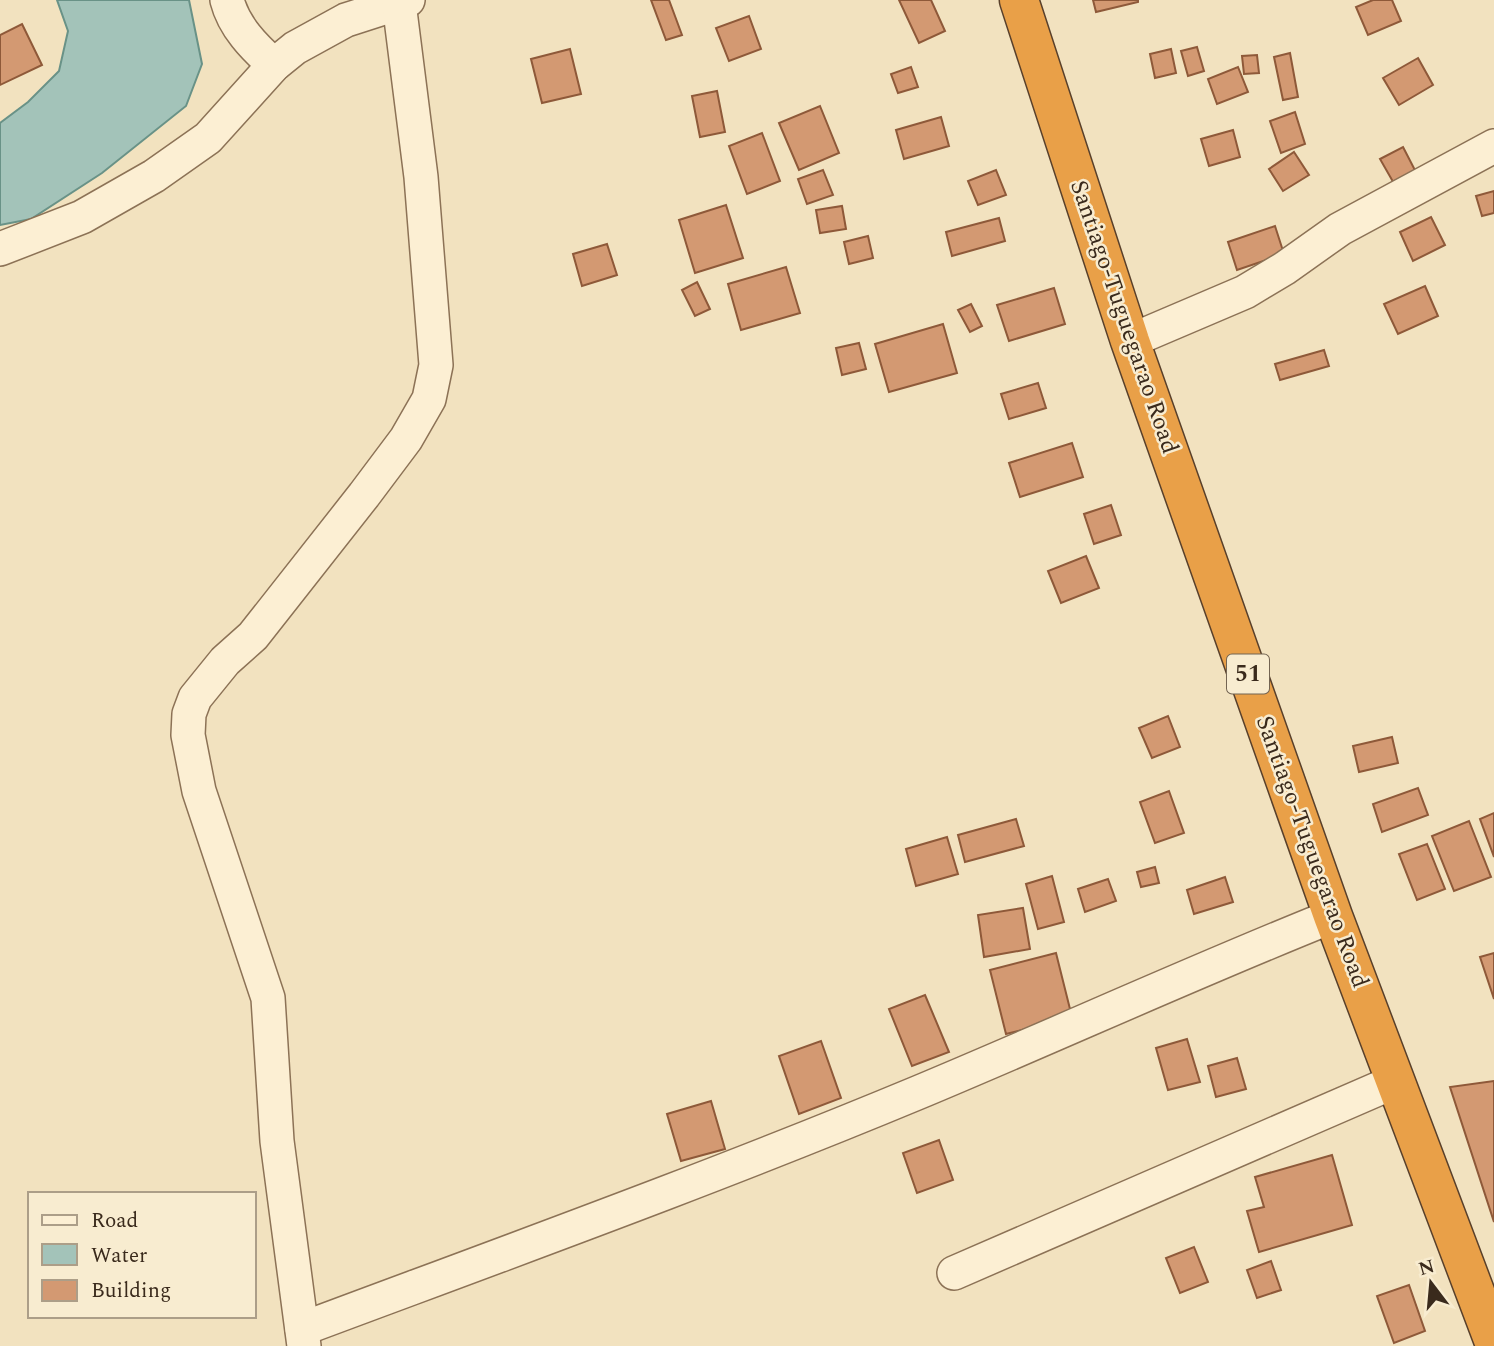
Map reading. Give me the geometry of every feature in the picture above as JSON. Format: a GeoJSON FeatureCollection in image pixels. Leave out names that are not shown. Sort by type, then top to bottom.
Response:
{"type":"FeatureCollection","features":[{"type":"Feature","properties":{"kind":"highway","name":"Santiago-Tuguegarao Road"},"geometry":{"type":"LineString","coordinates":[[1019,0],[1130,341],[1333,916],[1494,1342]]}},
{"type":"Feature","properties":{"kind":"street"},"geometry":{"type":"LineString","coordinates":[[227,0],[229,10],[250,44],[274,65]]}},
{"type":"Feature","properties":{"kind":"street"},"geometry":{"type":"LineString","coordinates":[[0,249],[82,216],[154,176],[208,138],[274,65],[317,35],[346,20],[403,1],[436,365],[429,399],[406,439],[378,477],[253,636],[225,661],[195,698],[189,714],[188,734],[199,791],[268,998],[277,1141],[303,1337],[918,1092],[1333,916]]}},
{"type":"Feature","properties":{"kind":"street"},"geometry":{"type":"LineString","coordinates":[[1130,341],[1245,292],[1285,268],[1340,229],[1494,146]]}},
{"type":"Feature","properties":{"kind":"street"},"geometry":{"type":"LineString","coordinates":[[954,1273],[1396,1081]]}},
{"type":"Feature","properties":{"kind":"water"},"geometry":{"type":"Polygon","coordinates":[[[57,0],[189,0],[202,64],[186,106],[102,173],[31,219],[0,225],[0,123],[28,102],[59,71],[68,31],[57,0]]]}},
{"type":"Feature","properties":{"kind":"building"},"geometry":{"type":"Polygon","coordinates":[[[651,0],[669,0],[682,35],[666,40],[651,0]]]}},
{"type":"Feature","properties":{"kind":"building"},"geometry":{"type":"Polygon","coordinates":[[[899,0],[931,0],[945,31],[919,43],[899,0]]]}},
{"type":"Feature","properties":{"kind":"building"},"geometry":{"type":"Polygon","coordinates":[[[1093,0],[1138,0],[1138,2],[1096,12],[1093,0]]]}},
{"type":"Feature","properties":{"kind":"building"},"geometry":{"type":"Polygon","coordinates":[[[1373,0],[1392,0],[1401,21],[1368,35],[1356,7],[1373,0]]]}},
{"type":"Feature","properties":{"kind":"building"},"geometry":{"type":"Polygon","coordinates":[[[749,16],[761,49],[729,61],[716,28],[749,16]]]}},
{"type":"Feature","properties":{"kind":"building"},"geometry":{"type":"Polygon","coordinates":[[[22,24],[42,65],[0,85],[0,35],[22,24]]]}},
{"type":"Feature","properties":{"kind":"building"},"geometry":{"type":"Polygon","coordinates":[[[1197,47],[1204,71],[1188,76],[1181,51],[1197,47]]]}},
{"type":"Feature","properties":{"kind":"building"},"geometry":{"type":"Polygon","coordinates":[[[570,49],[581,94],[542,103],[531,59],[570,49]]]}},
{"type":"Feature","properties":{"kind":"building"},"geometry":{"type":"Polygon","coordinates":[[[1171,49],[1176,73],[1155,78],[1150,54],[1171,49]]]}},
{"type":"Feature","properties":{"kind":"building"},"geometry":{"type":"Polygon","coordinates":[[[1290,53],[1298,97],[1283,100],[1274,57],[1290,53]]]}},
{"type":"Feature","properties":{"kind":"building"},"geometry":{"type":"Polygon","coordinates":[[[1257,55],[1259,73],[1244,74],[1242,56],[1257,55]]]}},
{"type":"Feature","properties":{"kind":"building"},"geometry":{"type":"Polygon","coordinates":[[[1418,58],[1433,85],[1399,105],[1383,78],[1418,58]]]}},
{"type":"Feature","properties":{"kind":"building"},"geometry":{"type":"Polygon","coordinates":[[[911,67],[918,87],[898,93],[891,74],[911,67]]]}},
{"type":"Feature","properties":{"kind":"building"},"geometry":{"type":"Polygon","coordinates":[[[1238,67],[1248,92],[1217,104],[1208,79],[1238,67]]]}},
{"type":"Feature","properties":{"kind":"building"},"geometry":{"type":"Polygon","coordinates":[[[717,91],[725,132],[700,137],[692,96],[717,91]]]}},
{"type":"Feature","properties":{"kind":"building"},"geometry":{"type":"Polygon","coordinates":[[[820,106],[839,153],[799,170],[779,123],[820,106]]]}},
{"type":"Feature","properties":{"kind":"building"},"geometry":{"type":"Polygon","coordinates":[[[1295,112],[1305,144],[1281,153],[1270,121],[1295,112]]]}},
{"type":"Feature","properties":{"kind":"building"},"geometry":{"type":"Polygon","coordinates":[[[941,117],[949,146],[904,159],[896,130],[941,117]]]}},
{"type":"Feature","properties":{"kind":"building"},"geometry":{"type":"Polygon","coordinates":[[[1233,130],[1240,157],[1209,166],[1201,139],[1233,130]]]}},
{"type":"Feature","properties":{"kind":"building"},"geometry":{"type":"Polygon","coordinates":[[[762,133],[780,181],[747,194],[729,146],[762,133]]]}},
{"type":"Feature","properties":{"kind":"building"},"geometry":{"type":"Polygon","coordinates":[[[1403,147],[1418,176],[1396,187],[1380,159],[1403,147]]]}},
{"type":"Feature","properties":{"kind":"building"},"geometry":{"type":"Polygon","coordinates":[[[1294,152],[1309,175],[1283,191],[1269,169],[1294,152]]]}},
{"type":"Feature","properties":{"kind":"building"},"geometry":{"type":"Polygon","coordinates":[[[823,170],[833,195],[807,204],[798,179],[823,170]]]}},
{"type":"Feature","properties":{"kind":"building"},"geometry":{"type":"Polygon","coordinates":[[[996,170],[1006,195],[978,205],[968,181],[996,170]]]}},
{"type":"Feature","properties":{"kind":"building"},"geometry":{"type":"Polygon","coordinates":[[[1494,191],[1494,213],[1482,216],[1476,196],[1494,191]]]}},
{"type":"Feature","properties":{"kind":"building"},"geometry":{"type":"Polygon","coordinates":[[[726,205],[743,258],[695,273],[679,220],[726,205]]]}},
{"type":"Feature","properties":{"kind":"building"},"geometry":{"type":"Polygon","coordinates":[[[842,206],[846,229],[820,233],[816,210],[842,206]]]}},
{"type":"Feature","properties":{"kind":"building"},"geometry":{"type":"Polygon","coordinates":[[[1431,217],[1445,245],[1413,261],[1400,232],[1431,217]]]}},
{"type":"Feature","properties":{"kind":"building"},"geometry":{"type":"Polygon","coordinates":[[[999,218],[1005,241],[952,256],[946,232],[999,218]]]}},
{"type":"Feature","properties":{"kind":"building"},"geometry":{"type":"Polygon","coordinates":[[[1275,226],[1284,254],[1237,270],[1228,242],[1275,226]]]}},
{"type":"Feature","properties":{"kind":"building"},"geometry":{"type":"Polygon","coordinates":[[[868,236],[873,258],[849,264],[844,242],[868,236]]]}},
{"type":"Feature","properties":{"kind":"building"},"geometry":{"type":"Polygon","coordinates":[[[607,244],[617,275],[582,286],[573,254],[607,244]]]}},
{"type":"Feature","properties":{"kind":"building"},"geometry":{"type":"Polygon","coordinates":[[[786,267],[800,313],[741,330],[728,284],[786,267]]]}},
{"type":"Feature","properties":{"kind":"building"},"geometry":{"type":"Polygon","coordinates":[[[697,282],[710,309],[695,316],[682,290],[697,282]]]}},
{"type":"Feature","properties":{"kind":"building"},"geometry":{"type":"Polygon","coordinates":[[[1425,286],[1438,316],[1398,334],[1384,304],[1425,286]]]}},
{"type":"Feature","properties":{"kind":"building"},"geometry":{"type":"Polygon","coordinates":[[[1054,288],[1065,324],[1009,341],[997,305],[1054,288]]]}},
{"type":"Feature","properties":{"kind":"building"},"geometry":{"type":"Polygon","coordinates":[[[971,304],[982,326],[970,332],[958,310],[971,304]]]}},
{"type":"Feature","properties":{"kind":"building"},"geometry":{"type":"Polygon","coordinates":[[[943,324],[957,373],[889,392],[875,344],[943,324]]]}},
{"type":"Feature","properties":{"kind":"building"},"geometry":{"type":"Polygon","coordinates":[[[859,343],[866,369],[842,375],[836,348],[859,343]]]}},
{"type":"Feature","properties":{"kind":"building"},"geometry":{"type":"Polygon","coordinates":[[[1324,350],[1329,366],[1280,380],[1275,364],[1324,350]]]}},
{"type":"Feature","properties":{"kind":"building"},"geometry":{"type":"Polygon","coordinates":[[[1038,383],[1046,408],[1009,419],[1001,394],[1038,383]]]}},
{"type":"Feature","properties":{"kind":"building"},"geometry":{"type":"Polygon","coordinates":[[[1072,443],[1083,477],[1020,497],[1009,463],[1072,443]]]}},
{"type":"Feature","properties":{"kind":"building"},"geometry":{"type":"Polygon","coordinates":[[[1111,505],[1121,535],[1094,544],[1084,514],[1111,505]]]}},
{"type":"Feature","properties":{"kind":"building"},"geometry":{"type":"Polygon","coordinates":[[[1086,556],[1099,588],[1061,603],[1048,571],[1086,556]]]}},
{"type":"Feature","properties":{"kind":"building"},"geometry":{"type":"Polygon","coordinates":[[[1168,716],[1180,747],[1152,758],[1139,728],[1168,716]]]}},
{"type":"Feature","properties":{"kind":"building"},"geometry":{"type":"Polygon","coordinates":[[[1392,737],[1398,763],[1359,772],[1353,746],[1392,737]]]}},
{"type":"Feature","properties":{"kind":"building"},"geometry":{"type":"Polygon","coordinates":[[[1418,788],[1428,815],[1382,832],[1373,804],[1418,788]]]}},
{"type":"Feature","properties":{"kind":"building"},"geometry":{"type":"Polygon","coordinates":[[[1169,791],[1184,833],[1155,843],[1140,802],[1169,791]]]}},
{"type":"Feature","properties":{"kind":"building"},"geometry":{"type":"Polygon","coordinates":[[[1494,813],[1494,857],[1480,819],[1494,813]]]}},
{"type":"Feature","properties":{"kind":"building"},"geometry":{"type":"Polygon","coordinates":[[[1016,819],[1024,846],[965,862],[958,835],[1016,819]]]}},
{"type":"Feature","properties":{"kind":"building"},"geometry":{"type":"Polygon","coordinates":[[[1469,821],[1491,877],[1454,891],[1432,836],[1469,821]]]}},
{"type":"Feature","properties":{"kind":"building"},"geometry":{"type":"Polygon","coordinates":[[[947,837],[958,874],[916,886],[906,849],[947,837]]]}},
{"type":"Feature","properties":{"kind":"building"},"geometry":{"type":"Polygon","coordinates":[[[1427,844],[1445,889],[1417,900],[1399,854],[1427,844]]]}},
{"type":"Feature","properties":{"kind":"building"},"geometry":{"type":"Polygon","coordinates":[[[1155,867],[1159,883],[1141,887],[1137,872],[1155,867]]]}},
{"type":"Feature","properties":{"kind":"building"},"geometry":{"type":"Polygon","coordinates":[[[1052,876],[1064,922],[1038,929],[1026,884],[1052,876]]]}},
{"type":"Feature","properties":{"kind":"building"},"geometry":{"type":"Polygon","coordinates":[[[1225,877],[1233,902],[1194,914],[1187,890],[1225,877]]]}},
{"type":"Feature","properties":{"kind":"building"},"geometry":{"type":"Polygon","coordinates":[[[1108,879],[1116,901],[1085,912],[1078,889],[1108,879]]]}},
{"type":"Feature","properties":{"kind":"building"},"geometry":{"type":"Polygon","coordinates":[[[1023,908],[1030,949],[984,957],[978,915],[1023,908]]]}},
{"type":"Feature","properties":{"kind":"building"},"geometry":{"type":"Polygon","coordinates":[[[1056,953],[1072,1017],[1006,1034],[990,970],[1056,953]]]}},
{"type":"Feature","properties":{"kind":"building"},"geometry":{"type":"Polygon","coordinates":[[[1494,953],[1494,999],[1480,957],[1494,953]]]}},
{"type":"Feature","properties":{"kind":"building"},"geometry":{"type":"Polygon","coordinates":[[[925,995],[949,1052],[912,1066],[889,1009],[925,995]]]}},
{"type":"Feature","properties":{"kind":"building"},"geometry":{"type":"Polygon","coordinates":[[[1187,1039],[1200,1082],[1168,1090],[1156,1048],[1187,1039]]]}},
{"type":"Feature","properties":{"kind":"building"},"geometry":{"type":"Polygon","coordinates":[[[821,1041],[841,1098],[799,1114],[779,1056],[821,1041]]]}},
{"type":"Feature","properties":{"kind":"building"},"geometry":{"type":"Polygon","coordinates":[[[1237,1058],[1246,1089],[1216,1097],[1208,1066],[1237,1058]]]}},
{"type":"Feature","properties":{"kind":"building"},"geometry":{"type":"Polygon","coordinates":[[[1494,1081],[1494,1222],[1450,1087],[1494,1081]]]}},
{"type":"Feature","properties":{"kind":"building"},"geometry":{"type":"Polygon","coordinates":[[[711,1101],[725,1149],[681,1161],[667,1114],[711,1101]]]}},
{"type":"Feature","properties":{"kind":"building"},"geometry":{"type":"Polygon","coordinates":[[[939,1140],[953,1180],[917,1193],[903,1153],[939,1140]]]}},
{"type":"Feature","properties":{"kind":"building"},"geometry":{"type":"Polygon","coordinates":[[[1332,1155],[1352,1225],[1259,1252],[1247,1211],[1264,1207],[1255,1177],[1332,1155]]]}},
{"type":"Feature","properties":{"kind":"building"},"geometry":{"type":"Polygon","coordinates":[[[1194,1247],[1208,1282],[1180,1293],[1166,1258],[1194,1247]]]}},
{"type":"Feature","properties":{"kind":"building"},"geometry":{"type":"Polygon","coordinates":[[[1271,1261],[1281,1290],[1257,1298],[1247,1270],[1271,1261]]]}},
{"type":"Feature","properties":{"kind":"building"},"geometry":{"type":"Polygon","coordinates":[[[1409,1285],[1425,1331],[1394,1343],[1377,1296],[1409,1285]]]}}]}
